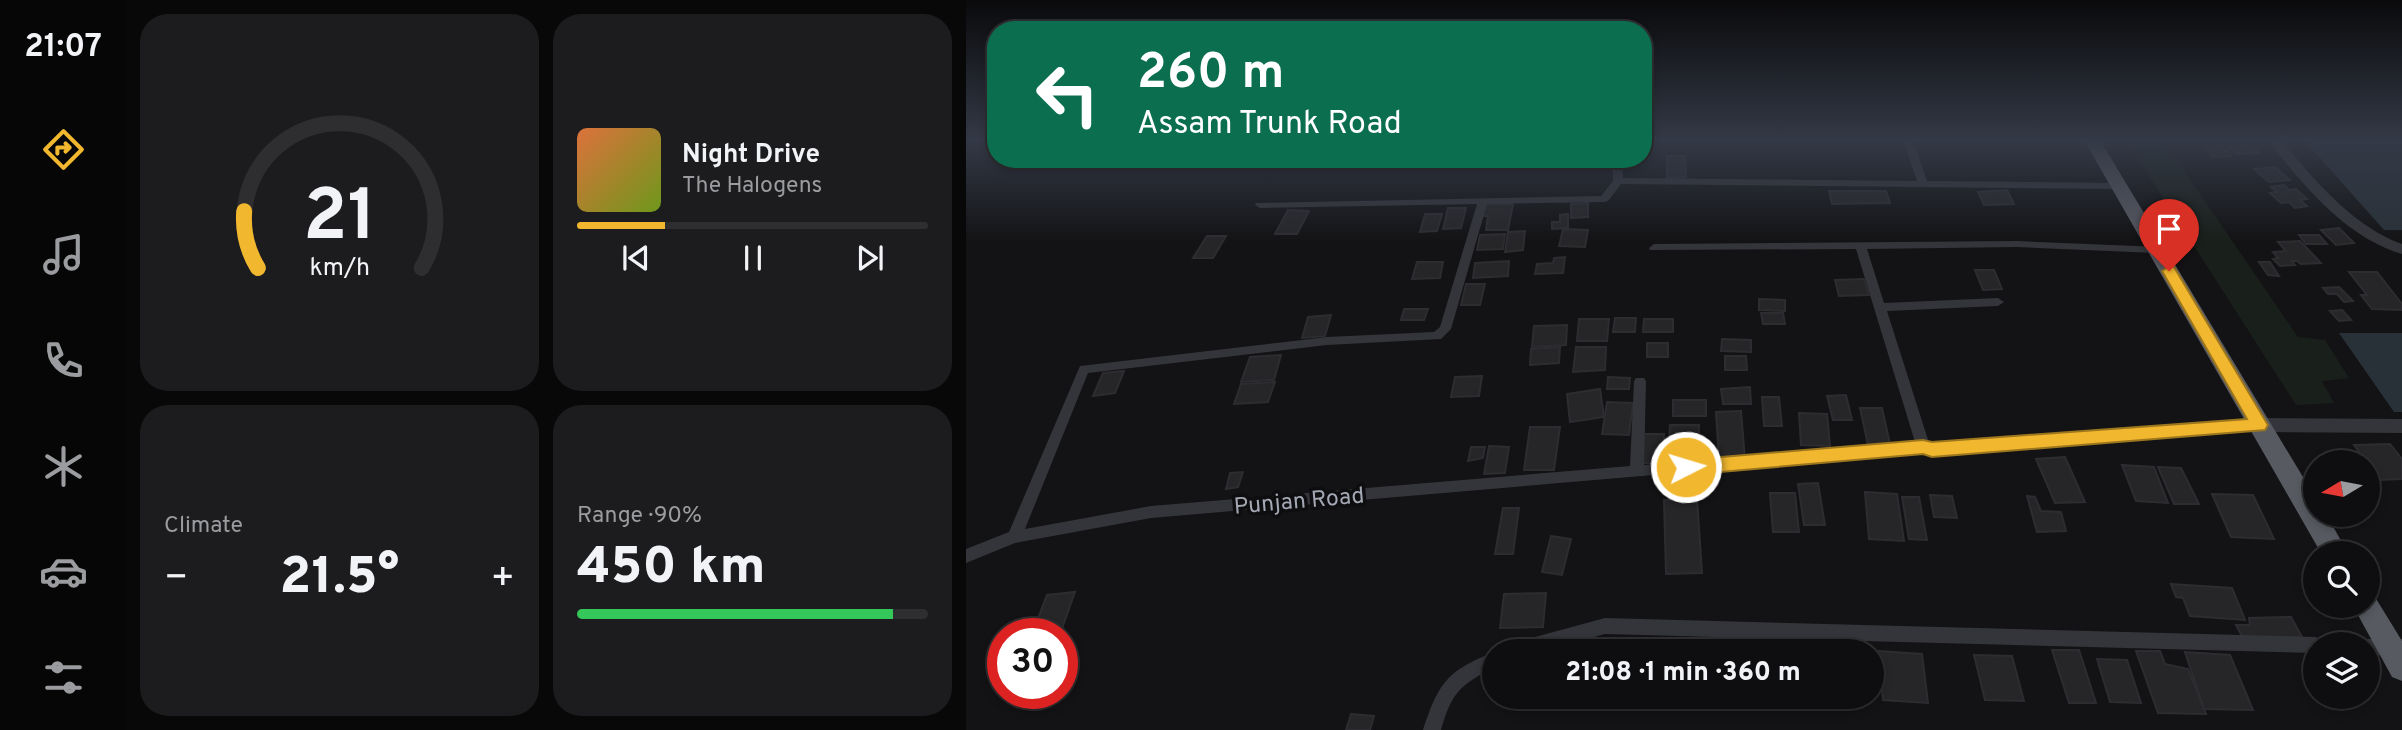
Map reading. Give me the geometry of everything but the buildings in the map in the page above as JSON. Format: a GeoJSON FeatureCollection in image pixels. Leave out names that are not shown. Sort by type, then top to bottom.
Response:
{"type":"FeatureCollection","features":[{"type":"Feature","properties":{"kind":"highway"},"geometry":{"type":"LineString","coordinates":[[2112,174],[2328,541]]}},
{"type":"Feature","properties":{"kind":"highway"},"geometry":{"type":"LineString","coordinates":[[2373,618],[2391,652]]}},
{"type":"Feature","properties":{"kind":"street"},"geometry":{"type":"LineString","coordinates":[[1260,205],[1604,199],[1618,181],[1618,174]]}},
{"type":"Feature","properties":{"kind":"street"},"geometry":{"type":"LineString","coordinates":[[1920,174],[1923,184]]}},
{"type":"Feature","properties":{"kind":"street"},"geometry":{"type":"LineString","coordinates":[[2303,174],[2375,239],[2402,249]]}},
{"type":"Feature","properties":{"kind":"street"},"geometry":{"type":"LineString","coordinates":[[1618,181],[2119,186]]}},
{"type":"Feature","properties":{"kind":"street"},"geometry":{"type":"LineString","coordinates":[[1014,537],[1084,369],[1327,341],[1437,337],[1445,329],[1483,202]]}},
{"type":"Feature","properties":{"kind":"street"},"geometry":{"type":"LineString","coordinates":[[1654,248],[2017,244],[2156,249]]}},
{"type":"Feature","properties":{"kind":"street"},"geometry":{"type":"LineString","coordinates":[[1861,247],[1882,307],[1923,447]]}},
{"type":"Feature","properties":{"kind":"street"},"geometry":{"type":"LineString","coordinates":[[1882,307],[1998,302]]}},
{"type":"Feature","properties":{"kind":"street"},"geometry":{"type":"LineString","coordinates":[[1637,472],[1640,381]]}},
{"type":"Feature","properties":{"kind":"street"},"geometry":{"type":"LineString","coordinates":[[2259,425],[2402,426]]}},
{"type":"Feature","properties":{"kind":"street","name":"Punjan Road"},"geometry":{"type":"LineString","coordinates":[[966,556],[1014,537],[1151,512],[1923,447],[1932,450],[2259,425]]}},
{"type":"Feature","properties":{"kind":"street"},"geometry":{"type":"LineString","coordinates":[[1557,639],[1605,626],[2303,645]]}},
{"type":"Feature","properties":{"kind":"street"},"geometry":{"type":"LineString","coordinates":[[1432,730],[1442,695],[1459,676],[1482,665]]}},
{"type":"Feature","properties":{"kind":"shaded area"},"geometry":{"type":"Polygon","coordinates":[[[2148,174],[2186,174],[2298,337],[2325,340],[2349,378],[2322,381],[2334,403],[2296,405],[2148,174]]]}},
{"type":"Feature","properties":{"kind":"shaded area"},"geometry":{"type":"Polygon","coordinates":[[[2334,174],[2402,174],[2402,230],[2384,230],[2334,174]]]}},
{"type":"Feature","properties":{"kind":"shaded area"},"geometry":{"type":"Polygon","coordinates":[[[2339,333],[2402,333],[2402,412],[2394,412],[2339,333]]]}},
{"type":"Feature","properties":{"kind":"route"},"geometry":{"type":"LineString","coordinates":[[1686,467],[1923,447],[1932,450],[2170,434],[2259,425],[2169,271]]}}]}
